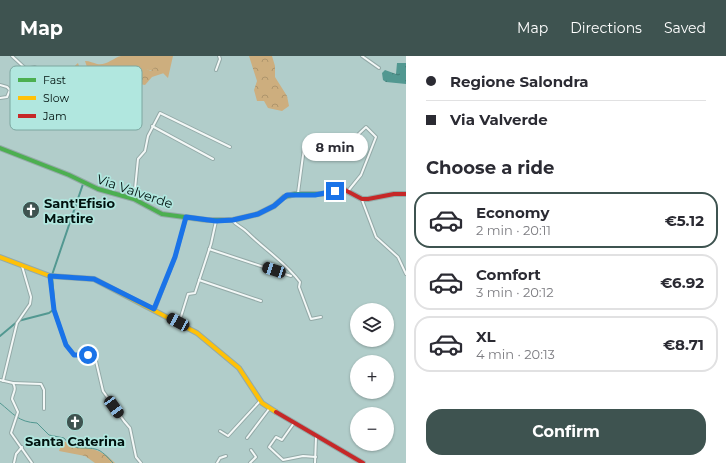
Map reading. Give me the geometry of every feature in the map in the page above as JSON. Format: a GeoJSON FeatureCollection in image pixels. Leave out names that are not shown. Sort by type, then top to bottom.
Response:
{"type":"FeatureCollection","features":[{"type":"Feature","properties":{"kind":"street"},"geometry":{"type":"LineString","coordinates":[[12,56],[23,66]]}},
{"type":"Feature","properties":{"kind":"street"},"geometry":{"type":"LineString","coordinates":[[216,70],[220,56]]}},
{"type":"Feature","properties":{"kind":"street"},"geometry":{"type":"LineString","coordinates":[[362,56],[379,68]]}},
{"type":"Feature","properties":{"kind":"street"},"geometry":{"type":"LineString","coordinates":[[0,85],[8,87],[10,90],[7,97],[0,98]]}},
{"type":"Feature","properties":{"kind":"street"},"geometry":{"type":"LineString","coordinates":[[134,199],[138,159],[145,151],[148,136],[160,113],[230,148]]}},
{"type":"Feature","properties":{"kind":"street"},"geometry":{"type":"LineString","coordinates":[[152,126],[213,159]]}},
{"type":"Feature","properties":{"kind":"street"},"geometry":{"type":"LineString","coordinates":[[345,148],[366,127],[376,137],[361,175],[347,192]]}},
{"type":"Feature","properties":{"kind":"street"},"geometry":{"type":"LineString","coordinates":[[298,194],[304,148],[315,142]]}},
{"type":"Feature","properties":{"kind":"street","name":"Via Valverde"},"geometry":{"type":"LineString","coordinates":[[0,148],[69,175],[98,189],[134,199],[162,214],[216,221],[232,220],[258,214],[274,206],[284,197],[298,194],[347,192],[362,199]]}},
{"type":"Feature","properties":{"kind":"street"},"geometry":{"type":"LineString","coordinates":[[406,194],[362,199],[376,237],[398,258],[406,274]]}},
{"type":"Feature","properties":{"kind":"street"},"geometry":{"type":"LineString","coordinates":[[154,309],[175,257],[186,217]]}},
{"type":"Feature","properties":{"kind":"street"},"geometry":{"type":"LineString","coordinates":[[232,220],[237,226],[246,230],[256,242],[284,263],[300,282],[298,287],[311,319],[321,317]]}},
{"type":"Feature","properties":{"kind":"street"},"geometry":{"type":"LineString","coordinates":[[179,323],[188,294],[195,293],[216,221]]}},
{"type":"Feature","properties":{"kind":"street"},"geometry":{"type":"LineString","coordinates":[[209,249],[291,276]]}},
{"type":"Feature","properties":{"kind":"street"},"geometry":{"type":"LineString","coordinates":[[0,257],[52,276],[94,279],[179,323],[203,337],[240,368],[261,400],[270,408],[364,463]]}},
{"type":"Feature","properties":{"kind":"street"},"geometry":{"type":"LineString","coordinates":[[22,265],[31,300],[19,320],[2,381],[41,384],[44,390],[44,409]]}},
{"type":"Feature","properties":{"kind":"street"},"geometry":{"type":"LineString","coordinates":[[52,276],[54,310],[66,345],[74,355],[88,355],[95,357],[104,393],[130,428],[136,458],[141,463]]}},
{"type":"Feature","properties":{"kind":"street"},"geometry":{"type":"LineString","coordinates":[[199,280],[261,301]]}},
{"type":"Feature","properties":{"kind":"street"},"geometry":{"type":"LineString","coordinates":[[13,383],[16,389],[12,399],[18,410],[11,433],[32,463]]}},
{"type":"Feature","properties":{"kind":"street"},"geometry":{"type":"LineString","coordinates":[[220,431],[228,436],[261,400]]}},
{"type":"Feature","properties":{"kind":"street"},"geometry":{"type":"LineString","coordinates":[[247,438],[270,408]]}},
{"type":"Feature","properties":{"kind":"street"},"geometry":{"type":"LineString","coordinates":[[294,422],[282,440],[276,437],[269,448],[283,460],[303,456],[316,457]]}},
{"type":"Feature","properties":{"kind":"street"},"geometry":{"type":"LineString","coordinates":[[315,463],[316,435]]}},
{"type":"Feature","properties":{"kind":"street"},"geometry":{"type":"LineString","coordinates":[[14,463],[16,454],[22,447]]}},
{"type":"Feature","properties":{"kind":"street"},"geometry":{"type":"LineString","coordinates":[[250,463],[256,456],[251,450]]}},
{"type":"Feature","properties":{"kind":"street"},"geometry":{"type":"LineString","coordinates":[[217,463],[220,458],[226,456]]}},
{"type":"Feature","properties":{"kind":"green space"},"geometry":{"type":"Polygon","coordinates":[[[173,56],[168,78],[164,73],[142,69],[142,66],[87,66],[85,61],[100,64],[106,63],[118,57],[173,56]]]}},
{"type":"Feature","properties":{"kind":"green space"},"geometry":{"type":"Polygon","coordinates":[[[249,56],[272,56],[275,66],[275,77],[287,96],[289,106],[282,111],[268,108],[264,101],[257,101],[254,90],[257,81],[249,56]]]}},
{"type":"Feature","properties":{"kind":"green space"},"geometry":{"type":"Polygon","coordinates":[[[142,67],[151,71],[155,67],[165,68],[164,73],[152,77],[145,85],[142,84],[142,67]]]}},
{"type":"Feature","properties":{"kind":"green space"},"geometry":{"type":"Polygon","coordinates":[[[63,441],[103,453],[115,463],[95,463],[85,456],[59,451],[63,441]]]}},
{"type":"Feature","properties":{"kind":"water"},"geometry":{"type":"Polygon","coordinates":[[[397,63],[406,63],[406,84],[386,82],[383,80],[382,73],[385,70],[396,74],[397,63]]]}},
{"type":"Feature","properties":{"kind":"waterway"},"geometry":{"type":"LineString","coordinates":[[54,300],[52,275],[83,184]]}},
{"type":"Feature","properties":{"kind":"waterway"},"geometry":{"type":"LineString","coordinates":[[0,336],[18,321],[49,313],[53,310]]}},
{"type":"Feature","properties":{"kind":"waterway"},"geometry":{"type":"LineString","coordinates":[[0,403],[21,419],[37,423],[49,435],[64,438],[78,448],[98,450],[105,454],[113,463]]}},
{"type":"Feature","properties":{"kind":"traffic: fast"},"geometry":{"type":"LineString","coordinates":[[0,148],[69,175],[98,189],[134,199],[162,214],[207,220],[233,220],[258,214],[274,206],[284,197],[295,194],[321,194]]}},
{"type":"Feature","properties":{"kind":"traffic: slow"},"geometry":{"type":"LineString","coordinates":[[0,257],[50,276],[94,279],[197,333],[239,368],[262,403],[276,412]]}},
{"type":"Feature","properties":{"kind":"traffic: jam"},"geometry":{"type":"LineString","coordinates":[[321,194],[345,190],[362,199],[394,194],[406,194]]}},
{"type":"Feature","properties":{"kind":"traffic: jam"},"geometry":{"type":"LineString","coordinates":[[276,412],[363,463]]}},
{"type":"Feature","properties":{"kind":"place","name":"Sant'Efisio Martire"},"geometry":{"type":"Point","coordinates":[31,210]}},
{"type":"Feature","properties":{"kind":"place","name":"Santa Caterina"},"geometry":{"type":"Point","coordinates":[75,422]}},
{"type":"Feature","properties":{"kind":"route"},"geometry":{"type":"LineString","coordinates":[[88,355],[71,354],[66,345],[54,310],[50,276],[94,279],[154,309],[175,257],[186,217],[216,221],[233,220],[258,214],[274,206],[287,195],[315,195],[335,191]]}}]}
